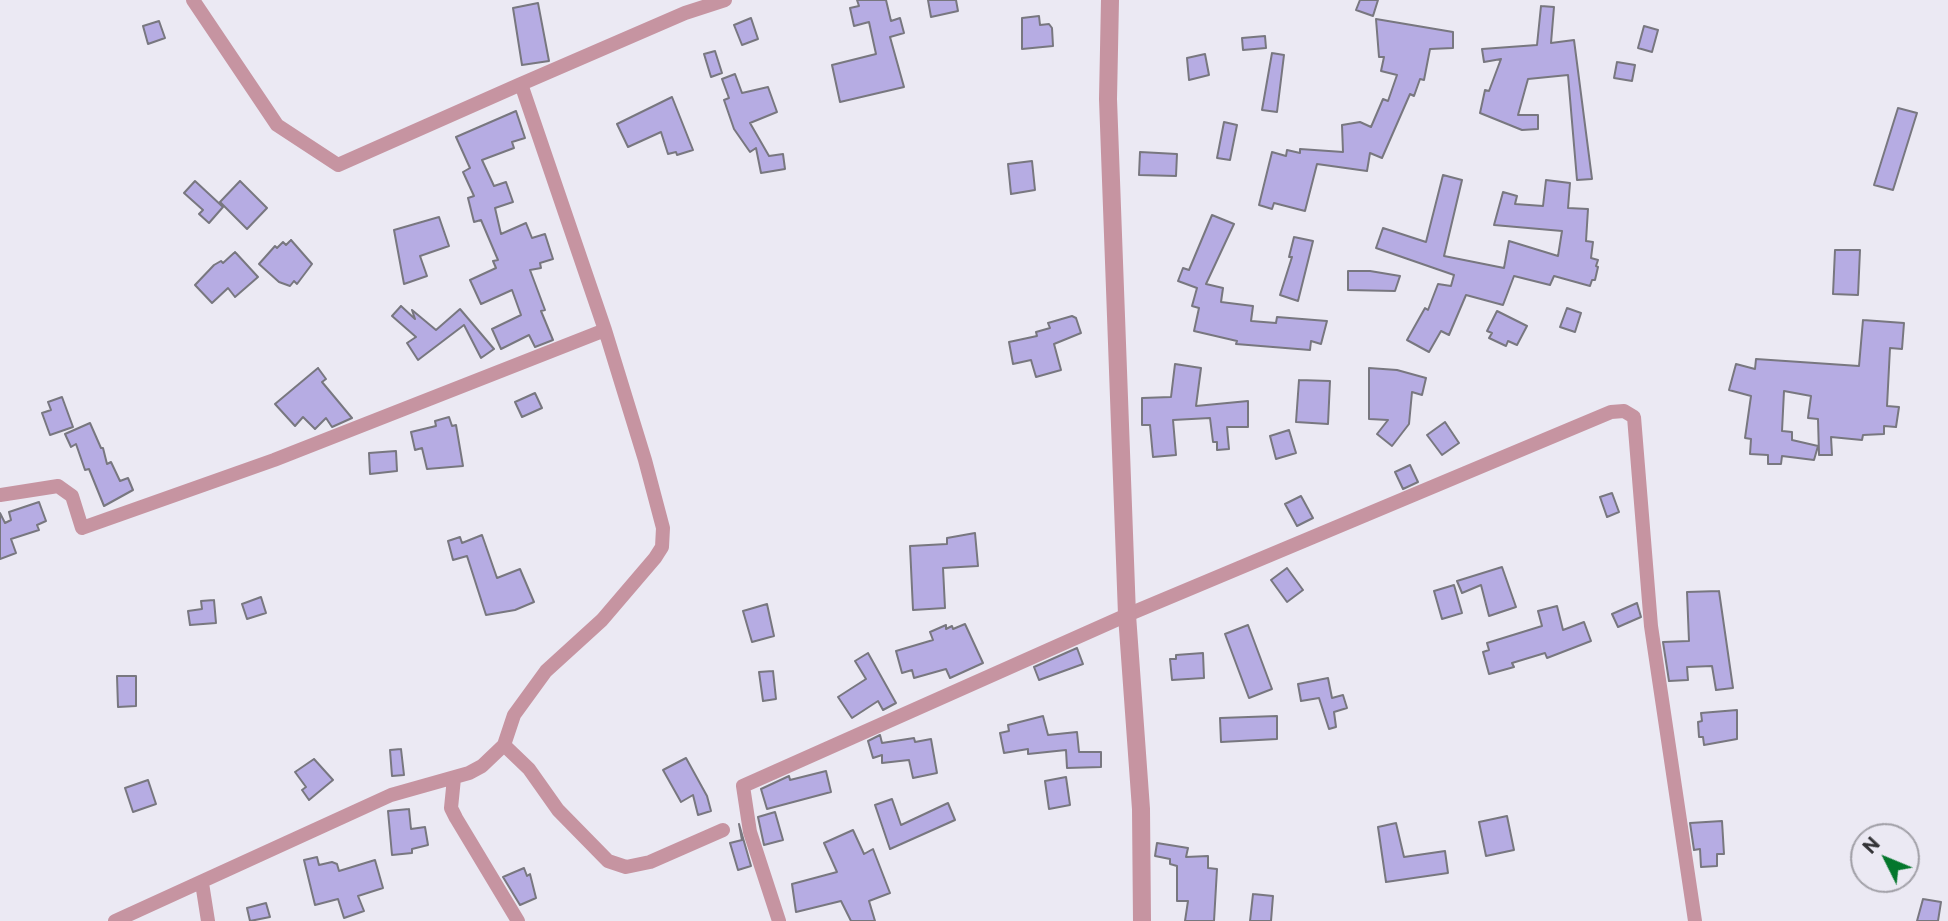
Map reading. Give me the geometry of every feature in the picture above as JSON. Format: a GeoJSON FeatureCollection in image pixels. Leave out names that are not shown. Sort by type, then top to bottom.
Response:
{"type":"FeatureCollection","features":[{"type":"Feature","properties":{"kind":"street"},"geometry":{"type":"LineString","coordinates":[[193,0],[277,125],[338,165],[684,13],[724,0]]}},
{"type":"Feature","properties":{"kind":"street"},"geometry":{"type":"LineString","coordinates":[[1110,0],[1108,99],[1127,615],[1141,809],[1142,921]]}},
{"type":"Feature","properties":{"kind":"street"},"geometry":{"type":"LineString","coordinates":[[115,921],[391,795],[454,778],[482,766],[503,745],[514,715],[546,671],[602,620],[662,547],[663,528],[606,330],[521,84]]}},
{"type":"Feature","properties":{"kind":"street"},"geometry":{"type":"LineString","coordinates":[[0,495],[58,486],[72,496],[82,528],[274,460],[606,330]]}},
{"type":"Feature","properties":{"kind":"street"},"geometry":{"type":"LineString","coordinates":[[779,921],[750,832],[743,786],[1127,615],[1611,412],[1624,411],[1634,418],[1651,626],[1695,921]]}},
{"type":"Feature","properties":{"kind":"street"},"geometry":{"type":"LineString","coordinates":[[503,745],[529,769],[558,810],[608,861],[625,867],[650,862],[723,830]]}},
{"type":"Feature","properties":{"kind":"street"},"geometry":{"type":"LineString","coordinates":[[454,778],[452,808],[456,818],[518,921]]}},
{"type":"Feature","properties":{"kind":"street"},"geometry":{"type":"LineString","coordinates":[[202,883],[208,921]]}},
{"type":"Feature","properties":{"kind":"building"},"geometry":{"type":"Polygon","coordinates":[[[857,0],[886,0],[891,21],[900,18],[904,33],[890,37],[904,87],[840,102],[832,65],[876,54],[869,22],[854,26],[850,8],[859,6],[857,0]]]}},
{"type":"Feature","properties":{"kind":"building"},"geometry":{"type":"Polygon","coordinates":[[[928,0],[956,0],[958,11],[931,17],[928,0]]]}},
{"type":"Feature","properties":{"kind":"building"},"geometry":{"type":"Polygon","coordinates":[[[1360,0],[1378,0],[1373,16],[1356,10],[1360,0]]]}},
{"type":"Feature","properties":{"kind":"building"},"geometry":{"type":"Polygon","coordinates":[[[538,3],[549,61],[522,65],[513,8],[538,3]]]}},
{"type":"Feature","properties":{"kind":"building"},"geometry":{"type":"Polygon","coordinates":[[[1541,6],[1554,7],[1551,43],[1574,40],[1592,179],[1577,180],[1568,75],[1528,79],[1518,115],[1538,115],[1538,129],[1522,130],[1480,113],[1485,90],[1489,91],[1501,59],[1484,62],[1482,49],[1537,45],[1541,6]]]}},
{"type":"Feature","properties":{"kind":"building"},"geometry":{"type":"Polygon","coordinates":[[[1039,16],[1040,25],[1049,24],[1052,28],[1053,46],[1022,49],[1022,18],[1039,16]]]}},
{"type":"Feature","properties":{"kind":"building"},"geometry":{"type":"Polygon","coordinates":[[[751,18],[758,39],[742,45],[734,25],[751,18]]]}},
{"type":"Feature","properties":{"kind":"building"},"geometry":{"type":"Polygon","coordinates":[[[1376,19],[1453,32],[1453,48],[1430,49],[1424,80],[1420,79],[1414,96],[1410,94],[1382,158],[1370,153],[1367,171],[1317,164],[1305,211],[1274,203],[1272,209],[1259,205],[1272,152],[1286,156],[1287,150],[1300,153],[1300,149],[1343,152],[1342,125],[1360,122],[1371,127],[1383,99],[1388,101],[1397,75],[1381,71],[1384,57],[1379,57],[1376,19]]]}},
{"type":"Feature","properties":{"kind":"building"},"geometry":{"type":"Polygon","coordinates":[[[159,21],[165,38],[148,44],[143,26],[159,21]]]}},
{"type":"Feature","properties":{"kind":"building"},"geometry":{"type":"Polygon","coordinates":[[[1644,26],[1658,30],[1652,52],[1638,48],[1644,26]]]}},
{"type":"Feature","properties":{"kind":"building"},"geometry":{"type":"Polygon","coordinates":[[[1265,36],[1266,48],[1243,50],[1242,38],[1265,36]]]}},
{"type":"Feature","properties":{"kind":"building"},"geometry":{"type":"Polygon","coordinates":[[[715,51],[722,73],[711,77],[704,54],[715,51]]]}},
{"type":"Feature","properties":{"kind":"building"},"geometry":{"type":"Polygon","coordinates":[[[1272,53],[1284,55],[1277,112],[1262,110],[1272,53]]]}},
{"type":"Feature","properties":{"kind":"building"},"geometry":{"type":"Polygon","coordinates":[[[1205,54],[1209,75],[1189,80],[1187,58],[1205,54]]]}},
{"type":"Feature","properties":{"kind":"building"},"geometry":{"type":"Polygon","coordinates":[[[1617,62],[1635,65],[1632,81],[1614,78],[1617,62]]]}},
{"type":"Feature","properties":{"kind":"building"},"geometry":{"type":"Polygon","coordinates":[[[735,74],[742,93],[768,87],[777,112],[750,123],[769,156],[783,154],[785,169],[761,173],[756,148],[750,152],[734,129],[724,100],[729,98],[722,79],[735,74]]]}},
{"type":"Feature","properties":{"kind":"building"},"geometry":{"type":"Polygon","coordinates":[[[672,97],[693,150],[677,155],[676,152],[668,154],[661,132],[628,147],[617,124],[672,97]]]}},
{"type":"Feature","properties":{"kind":"building"},"geometry":{"type":"Polygon","coordinates":[[[1898,108],[1917,113],[1893,190],[1874,185],[1898,108]]]}},
{"type":"Feature","properties":{"kind":"building"},"geometry":{"type":"Polygon","coordinates":[[[516,111],[525,138],[512,142],[514,148],[482,160],[494,186],[506,182],[513,202],[495,208],[501,234],[526,223],[532,238],[545,234],[553,259],[540,263],[541,268],[530,270],[545,310],[541,311],[553,340],[535,347],[529,335],[501,349],[492,329],[521,315],[512,290],[481,304],[470,280],[496,268],[493,261],[498,260],[481,220],[474,222],[468,198],[474,196],[463,172],[470,168],[456,137],[516,111]]]}},
{"type":"Feature","properties":{"kind":"building"},"geometry":{"type":"Polygon","coordinates":[[[1224,122],[1237,125],[1230,160],[1217,158],[1224,122]]]}},
{"type":"Feature","properties":{"kind":"building"},"geometry":{"type":"Polygon","coordinates":[[[1140,152],[1177,154],[1176,176],[1139,175],[1140,152]]]}},
{"type":"Feature","properties":{"kind":"building"},"geometry":{"type":"Polygon","coordinates":[[[1032,161],[1035,190],[1011,194],[1008,164],[1032,161]]]}},
{"type":"Feature","properties":{"kind":"building"},"geometry":{"type":"Polygon","coordinates":[[[1443,175],[1462,180],[1444,256],[1504,268],[1509,241],[1558,256],[1562,231],[1494,225],[1503,192],[1517,196],[1515,204],[1543,206],[1546,180],[1570,183],[1568,208],[1588,209],[1586,241],[1593,242],[1591,258],[1598,260],[1595,280],[1592,280],[1590,286],[1554,276],[1550,285],[1514,276],[1503,305],[1466,295],[1449,335],[1441,331],[1429,352],[1407,340],[1425,308],[1428,310],[1438,284],[1451,286],[1454,275],[1376,248],[1383,228],[1426,242],[1443,175]]]}},
{"type":"Feature","properties":{"kind":"building"},"geometry":{"type":"Polygon","coordinates":[[[195,181],[223,207],[209,223],[199,214],[203,210],[184,193],[195,181]]]}},
{"type":"Feature","properties":{"kind":"building"},"geometry":{"type":"Polygon","coordinates":[[[240,181],[267,208],[247,229],[220,202],[240,181]]]}},
{"type":"Feature","properties":{"kind":"building"},"geometry":{"type":"Polygon","coordinates":[[[1212,215],[1234,224],[1206,284],[1223,288],[1221,302],[1253,306],[1251,321],[1276,323],[1277,317],[1327,321],[1321,344],[1311,341],[1310,350],[1236,344],[1237,341],[1194,331],[1199,308],[1192,306],[1197,288],[1178,281],[1183,268],[1189,270],[1212,215]]]}},
{"type":"Feature","properties":{"kind":"building"},"geometry":{"type":"Polygon","coordinates":[[[439,217],[449,246],[420,256],[427,276],[404,284],[394,230],[439,217]]]}},
{"type":"Feature","properties":{"kind":"building"},"geometry":{"type":"Polygon","coordinates":[[[1294,237],[1313,241],[1298,301],[1280,295],[1292,257],[1289,257],[1294,237]]]}},
{"type":"Feature","properties":{"kind":"building"},"geometry":{"type":"Polygon","coordinates":[[[291,240],[312,264],[297,284],[294,281],[290,286],[279,282],[259,264],[275,246],[277,248],[283,242],[286,245],[291,240]]]}},
{"type":"Feature","properties":{"kind":"building"},"geometry":{"type":"Polygon","coordinates":[[[1835,250],[1860,250],[1858,295],[1833,294],[1835,250]]]}},
{"type":"Feature","properties":{"kind":"building"},"geometry":{"type":"Polygon","coordinates":[[[235,252],[258,277],[235,297],[228,288],[212,303],[195,285],[214,265],[221,261],[223,263],[235,252]]]}},
{"type":"Feature","properties":{"kind":"building"},"geometry":{"type":"Polygon","coordinates":[[[1348,271],[1370,271],[1400,276],[1395,291],[1348,290],[1348,271]]]}},
{"type":"Feature","properties":{"kind":"building"},"geometry":{"type":"Polygon","coordinates":[[[401,306],[415,319],[412,310],[436,330],[460,309],[494,349],[481,358],[464,325],[418,360],[407,343],[416,337],[392,316],[401,306]]]}},
{"type":"Feature","properties":{"kind":"building"},"geometry":{"type":"Polygon","coordinates":[[[1567,308],[1581,313],[1575,332],[1560,327],[1567,308]]]}},
{"type":"Feature","properties":{"kind":"building"},"geometry":{"type":"Polygon","coordinates":[[[1497,311],[1527,326],[1517,345],[1508,341],[1506,346],[1489,338],[1492,333],[1487,331],[1497,311]]]}},
{"type":"Feature","properties":{"kind":"building"},"geometry":{"type":"Polygon","coordinates":[[[1072,316],[1076,318],[1081,333],[1054,344],[1061,370],[1036,377],[1031,360],[1013,364],[1009,342],[1037,336],[1036,332],[1050,328],[1048,323],[1072,316]]]}},
{"type":"Feature","properties":{"kind":"building"},"geometry":{"type":"Polygon","coordinates":[[[1863,320],[1904,323],[1902,349],[1890,348],[1887,406],[1899,407],[1896,427],[1884,426],[1884,434],[1863,435],[1862,440],[1831,437],[1832,455],[1819,455],[1818,419],[1808,418],[1811,396],[1784,391],[1782,431],[1792,432],[1792,440],[1818,446],[1814,460],[1782,456],[1781,464],[1768,464],[1768,455],[1750,454],[1751,439],[1745,438],[1751,396],[1729,390],[1736,364],[1755,369],[1756,359],[1859,366],[1863,320]]]}},
{"type":"Feature","properties":{"kind":"building"},"geometry":{"type":"Polygon","coordinates":[[[1175,364],[1201,368],[1196,406],[1248,401],[1248,427],[1227,427],[1229,449],[1217,450],[1217,442],[1213,442],[1210,418],[1173,420],[1176,455],[1153,457],[1150,425],[1142,425],[1142,398],[1171,397],[1175,364]]]}},
{"type":"Feature","properties":{"kind":"building"},"geometry":{"type":"Polygon","coordinates":[[[318,368],[326,379],[322,382],[352,418],[332,427],[326,418],[315,429],[303,417],[295,426],[275,404],[318,368]]]}},
{"type":"Feature","properties":{"kind":"building"},"geometry":{"type":"Polygon","coordinates":[[[1369,368],[1397,370],[1426,378],[1422,395],[1412,392],[1409,424],[1392,446],[1377,434],[1388,420],[1369,419],[1369,368]]]}},
{"type":"Feature","properties":{"kind":"building"},"geometry":{"type":"Polygon","coordinates":[[[1299,380],[1330,381],[1328,424],[1296,422],[1299,380]]]}},
{"type":"Feature","properties":{"kind":"building"},"geometry":{"type":"Polygon","coordinates":[[[535,393],[542,408],[522,417],[515,402],[535,393]]]}},
{"type":"Feature","properties":{"kind":"building"},"geometry":{"type":"Polygon","coordinates":[[[62,397],[73,427],[50,435],[42,413],[51,410],[48,402],[62,397]]]}},
{"type":"Feature","properties":{"kind":"building"},"geometry":{"type":"Polygon","coordinates":[[[449,417],[452,426],[456,425],[463,466],[427,469],[422,448],[415,450],[411,432],[436,426],[435,421],[449,417]]]}},
{"type":"Feature","properties":{"kind":"building"},"geometry":{"type":"Polygon","coordinates":[[[1445,422],[1459,443],[1442,455],[1427,435],[1445,422]]]}},
{"type":"Feature","properties":{"kind":"building"},"geometry":{"type":"Polygon","coordinates":[[[90,423],[103,448],[107,464],[111,462],[120,481],[128,478],[133,490],[104,506],[89,469],[85,470],[76,444],[71,447],[65,434],[90,423]]]}},
{"type":"Feature","properties":{"kind":"building"},"geometry":{"type":"Polygon","coordinates":[[[1289,430],[1296,453],[1276,459],[1270,436],[1289,430]]]}},
{"type":"Feature","properties":{"kind":"building"},"geometry":{"type":"Polygon","coordinates":[[[396,451],[397,471],[370,474],[369,453],[396,451]]]}},
{"type":"Feature","properties":{"kind":"building"},"geometry":{"type":"Polygon","coordinates":[[[1410,465],[1418,482],[1403,489],[1395,472],[1410,465]]]}},
{"type":"Feature","properties":{"kind":"building"},"geometry":{"type":"Polygon","coordinates":[[[1612,493],[1619,512],[1607,517],[1600,497],[1612,493]]]}},
{"type":"Feature","properties":{"kind":"building"},"geometry":{"type":"Polygon","coordinates":[[[1301,496],[1313,518],[1297,526],[1285,504],[1301,496]]]}},
{"type":"Feature","properties":{"kind":"building"},"geometry":{"type":"Polygon","coordinates":[[[39,502],[46,521],[37,525],[39,530],[11,539],[16,553],[0,559],[0,513],[5,523],[11,520],[9,512],[39,502]]]}},
{"type":"Feature","properties":{"kind":"building"},"geometry":{"type":"Polygon","coordinates":[[[975,533],[978,566],[943,568],[945,608],[913,610],[910,546],[947,544],[947,538],[975,533]]]}},
{"type":"Feature","properties":{"kind":"building"},"geometry":{"type":"Polygon","coordinates":[[[482,535],[497,578],[520,569],[534,602],[515,610],[486,615],[467,556],[453,560],[448,541],[460,537],[462,543],[482,535]]]}},
{"type":"Feature","properties":{"kind":"building"},"geometry":{"type":"Polygon","coordinates":[[[1502,567],[1516,607],[1489,616],[1481,585],[1462,593],[1457,581],[1502,567]]]}},
{"type":"Feature","properties":{"kind":"building"},"geometry":{"type":"Polygon","coordinates":[[[1287,568],[1303,590],[1287,602],[1271,580],[1287,568]]]}},
{"type":"Feature","properties":{"kind":"building"},"geometry":{"type":"Polygon","coordinates":[[[1454,585],[1462,613],[1442,619],[1434,591],[1454,585]]]}},
{"type":"Feature","properties":{"kind":"building"},"geometry":{"type":"Polygon","coordinates":[[[1719,591],[1733,688],[1716,690],[1712,666],[1687,667],[1688,680],[1669,681],[1663,642],[1689,641],[1687,592],[1719,591]]]}},
{"type":"Feature","properties":{"kind":"building"},"geometry":{"type":"Polygon","coordinates":[[[261,597],[266,613],[247,619],[242,604],[261,597]]]}},
{"type":"Feature","properties":{"kind":"building"},"geometry":{"type":"Polygon","coordinates":[[[214,600],[216,623],[190,625],[188,611],[202,609],[201,601],[214,600]]]}},
{"type":"Feature","properties":{"kind":"building"},"geometry":{"type":"Polygon","coordinates":[[[1637,603],[1641,617],[1618,627],[1612,614],[1637,603]]]}},
{"type":"Feature","properties":{"kind":"building"},"geometry":{"type":"Polygon","coordinates":[[[767,604],[774,636],[752,642],[743,611],[767,604]]]}},
{"type":"Feature","properties":{"kind":"building"},"geometry":{"type":"Polygon","coordinates":[[[1557,606],[1563,630],[1584,622],[1591,641],[1547,658],[1545,653],[1512,663],[1514,667],[1489,674],[1483,652],[1489,650],[1487,643],[1542,626],[1538,611],[1557,606]]]}},
{"type":"Feature","properties":{"kind":"building"},"geometry":{"type":"Polygon","coordinates":[[[965,624],[983,663],[950,678],[946,669],[914,678],[912,670],[902,673],[896,651],[933,640],[930,632],[946,625],[946,629],[952,626],[953,629],[965,624]]]}},
{"type":"Feature","properties":{"kind":"building"},"geometry":{"type":"Polygon","coordinates":[[[1248,625],[1272,689],[1249,698],[1225,634],[1248,625]]]}},
{"type":"Feature","properties":{"kind":"building"},"geometry":{"type":"Polygon","coordinates":[[[1077,648],[1083,664],[1039,680],[1034,667],[1077,648]]]}},
{"type":"Feature","properties":{"kind":"building"},"geometry":{"type":"Polygon","coordinates":[[[868,653],[896,703],[883,710],[878,701],[852,718],[838,697],[866,679],[855,661],[868,653]]]}},
{"type":"Feature","properties":{"kind":"building"},"geometry":{"type":"Polygon","coordinates":[[[1203,653],[1204,678],[1172,680],[1170,659],[1176,659],[1176,655],[1203,653]]]}},
{"type":"Feature","properties":{"kind":"building"},"geometry":{"type":"Polygon","coordinates":[[[773,671],[776,699],[763,701],[759,672],[773,671]]]}},
{"type":"Feature","properties":{"kind":"building"},"geometry":{"type":"Polygon","coordinates":[[[117,676],[136,676],[136,706],[118,707],[117,676]]]}},
{"type":"Feature","properties":{"kind":"building"},"geometry":{"type":"Polygon","coordinates":[[[1328,678],[1332,698],[1343,695],[1347,708],[1334,712],[1336,727],[1329,729],[1319,698],[1301,701],[1298,684],[1328,678]]]}},
{"type":"Feature","properties":{"kind":"building"},"geometry":{"type":"Polygon","coordinates":[[[1737,710],[1737,739],[1704,745],[1703,737],[1699,737],[1698,722],[1702,721],[1701,713],[1737,710]]]}},
{"type":"Feature","properties":{"kind":"building"},"geometry":{"type":"Polygon","coordinates":[[[1043,716],[1048,735],[1077,732],[1079,752],[1101,752],[1101,767],[1067,768],[1066,750],[1028,754],[1028,749],[1004,753],[1000,733],[1009,731],[1008,725],[1043,716]]]}},
{"type":"Feature","properties":{"kind":"building"},"geometry":{"type":"Polygon","coordinates":[[[1277,716],[1277,739],[1221,742],[1220,718],[1277,716]]]}},
{"type":"Feature","properties":{"kind":"building"},"geometry":{"type":"Polygon","coordinates":[[[880,735],[882,743],[914,738],[915,742],[931,739],[937,773],[913,778],[909,760],[882,763],[882,755],[873,758],[868,741],[880,735]]]}},
{"type":"Feature","properties":{"kind":"building"},"geometry":{"type":"Polygon","coordinates":[[[401,749],[404,775],[392,776],[390,750],[401,749]]]}},
{"type":"Feature","properties":{"kind":"building"},"geometry":{"type":"Polygon","coordinates":[[[686,758],[707,796],[711,811],[698,815],[693,795],[681,802],[663,770],[686,758]]]}},
{"type":"Feature","properties":{"kind":"building"},"geometry":{"type":"Polygon","coordinates":[[[314,759],[333,780],[309,800],[302,790],[306,787],[295,772],[314,759]]]}},
{"type":"Feature","properties":{"kind":"building"},"geometry":{"type":"Polygon","coordinates":[[[826,771],[831,792],[767,809],[761,789],[789,776],[790,780],[826,771]]]}},
{"type":"Feature","properties":{"kind":"building"},"geometry":{"type":"Polygon","coordinates":[[[1066,777],[1070,805],[1049,809],[1045,781],[1066,777]]]}},
{"type":"Feature","properties":{"kind":"building"},"geometry":{"type":"Polygon","coordinates":[[[148,780],[156,804],[133,812],[125,788],[148,780]]]}},
{"type":"Feature","properties":{"kind":"building"},"geometry":{"type":"Polygon","coordinates":[[[892,799],[901,825],[948,803],[955,820],[890,849],[875,805],[892,799]]]}},
{"type":"Feature","properties":{"kind":"building"},"geometry":{"type":"Polygon","coordinates":[[[409,809],[411,829],[425,827],[428,845],[412,849],[412,853],[392,855],[388,811],[409,809]]]}},
{"type":"Feature","properties":{"kind":"building"},"geometry":{"type":"Polygon","coordinates":[[[775,812],[783,840],[764,845],[758,817],[775,812]]]}},
{"type":"Feature","properties":{"kind":"building"},"geometry":{"type":"Polygon","coordinates":[[[1507,816],[1514,850],[1486,856],[1479,822],[1507,816]]]}},
{"type":"Feature","properties":{"kind":"building"},"geometry":{"type":"Polygon","coordinates":[[[1722,821],[1724,854],[1717,854],[1717,866],[1701,867],[1700,849],[1694,850],[1690,823],[1722,821]]]}},
{"type":"Feature","properties":{"kind":"building"},"geometry":{"type":"Polygon","coordinates":[[[1396,823],[1404,857],[1445,851],[1448,873],[1386,882],[1378,827],[1396,823]]]}},
{"type":"Feature","properties":{"kind":"building"},"geometry":{"type":"Polygon","coordinates":[[[739,824],[751,866],[738,870],[730,843],[742,840],[739,824]]]}},
{"type":"Feature","properties":{"kind":"building"},"geometry":{"type":"Polygon","coordinates":[[[853,830],[864,854],[873,849],[890,893],[869,901],[875,921],[851,921],[841,901],[796,912],[792,884],[837,872],[824,843],[853,830]]]}},
{"type":"Feature","properties":{"kind":"building"},"geometry":{"type":"Polygon","coordinates":[[[1157,843],[1188,848],[1186,857],[1208,856],[1208,868],[1217,869],[1214,921],[1185,921],[1188,901],[1177,901],[1177,866],[1170,864],[1170,859],[1155,856],[1157,843]]]}},
{"type":"Feature","properties":{"kind":"building"},"geometry":{"type":"Polygon","coordinates":[[[317,857],[319,865],[332,862],[337,864],[339,871],[375,860],[383,888],[358,896],[364,911],[344,918],[338,899],[315,905],[304,860],[317,857]]]}},
{"type":"Feature","properties":{"kind":"building"},"geometry":{"type":"Polygon","coordinates":[[[524,868],[527,876],[530,874],[536,898],[520,905],[503,877],[524,868]]]}},
{"type":"Feature","properties":{"kind":"building"},"geometry":{"type":"Polygon","coordinates":[[[1253,894],[1273,896],[1271,921],[1250,921],[1253,894]]]}},
{"type":"Feature","properties":{"kind":"building"},"geometry":{"type":"Polygon","coordinates":[[[1923,899],[1941,902],[1938,921],[1917,921],[1923,899]]]}},
{"type":"Feature","properties":{"kind":"building"},"geometry":{"type":"Polygon","coordinates":[[[266,903],[270,917],[250,921],[247,908],[266,903]]]}}]}
